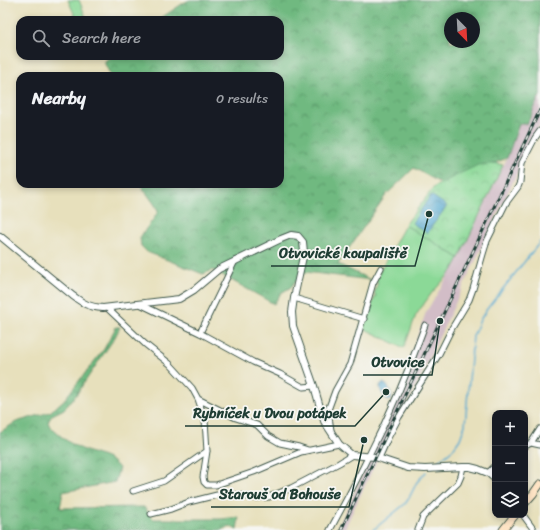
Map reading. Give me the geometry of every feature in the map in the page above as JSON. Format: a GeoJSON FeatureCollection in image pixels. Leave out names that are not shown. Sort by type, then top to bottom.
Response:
{"type":"FeatureCollection","features":[{"type":"Feature","properties":{"kind":"main road"},"geometry":{"type":"LineString","coordinates":[[528,500],[540,484]]}},
{"type":"Feature","properties":{"kind":"main road"},"geometry":{"type":"LineString","coordinates":[[503,530],[513,518]]}},
{"type":"Feature","properties":{"kind":"street"},"geometry":{"type":"LineString","coordinates":[[379,458],[399,417],[435,360],[469,300],[487,241],[506,203],[518,187],[522,163],[540,131]]}},
{"type":"Feature","properties":{"kind":"street"},"geometry":{"type":"LineString","coordinates":[[0,236],[67,291],[85,304],[95,308],[107,308],[179,299],[194,290],[219,269],[280,239],[291,235],[298,236],[303,242],[304,252],[294,298],[292,312],[293,326],[314,386],[324,421],[339,444],[352,455]]}},
{"type":"Feature","properties":{"kind":"street"},"geometry":{"type":"LineString","coordinates":[[200,332],[235,261]]}},
{"type":"Feature","properties":{"kind":"street"},"geometry":{"type":"LineString","coordinates":[[331,431],[328,410],[335,391],[350,364],[373,283],[381,268]]}},
{"type":"Feature","properties":{"kind":"street"},"geometry":{"type":"LineString","coordinates":[[294,298],[364,319]]}},
{"type":"Feature","properties":{"kind":"street"},"geometry":{"type":"LineString","coordinates":[[140,304],[200,332],[253,362],[280,374],[303,387],[314,386]]}},
{"type":"Feature","properties":{"kind":"street"},"geometry":{"type":"LineString","coordinates":[[107,308],[145,344],[170,364],[192,388],[198,399],[205,420],[207,451],[203,476],[204,482],[207,485],[216,485],[254,472],[301,452],[339,444]]}},
{"type":"Feature","properties":{"kind":"street"},"geometry":{"type":"LineString","coordinates":[[330,530],[369,456],[399,392],[425,325]]}},
{"type":"Feature","properties":{"kind":"street"},"geometry":{"type":"LineString","coordinates":[[198,399],[236,418],[257,425],[268,436],[280,443],[309,451]]}},
{"type":"Feature","properties":{"kind":"street"},"geometry":{"type":"LineString","coordinates":[[528,445],[540,429]]}},
{"type":"Feature","properties":{"kind":"street"},"geometry":{"type":"LineString","coordinates":[[528,445],[540,445]]}},
{"type":"Feature","properties":{"kind":"street"},"geometry":{"type":"LineString","coordinates":[[133,491],[164,481],[207,451]]}},
{"type":"Feature","properties":{"kind":"street"},"geometry":{"type":"LineString","coordinates":[[152,514],[217,495],[229,494],[254,498],[269,496],[291,488],[352,455],[379,458],[408,468],[432,469],[463,467],[478,469],[492,476]]}},
{"type":"Feature","properties":{"kind":"street"},"geometry":{"type":"LineString","coordinates":[[418,530],[423,517],[458,484],[463,467]]}},
{"type":"Feature","properties":{"kind":"street"},"geometry":{"type":"LineString","coordinates":[[488,473],[492,469]]}},
{"type":"Feature","properties":{"kind":"street"},"geometry":{"type":"LineString","coordinates":[[526,518],[534,530]]}},
{"type":"Feature","properties":{"kind":"shaded area"},"geometry":{"type":"Polygon","coordinates":[[[540,95],[540,125],[427,363],[390,438],[379,456],[344,530],[337,530],[399,396],[426,312],[459,258],[507,158],[519,124],[527,124],[540,95]]]}},
{"type":"Feature","properties":{"kind":"green space"},"geometry":{"type":"Polygon","coordinates":[[[68,0],[79,0],[85,16],[75,16],[68,0]]]}},
{"type":"Feature","properties":{"kind":"green space"},"geometry":{"type":"Polygon","coordinates":[[[190,0],[540,0],[540,95],[527,124],[519,124],[507,158],[442,184],[414,168],[386,195],[338,264],[371,280],[305,272],[291,287],[281,293],[274,304],[213,270],[203,274],[147,252],[141,246],[140,238],[158,211],[143,188],[284,188],[284,72],[109,72],[105,61],[284,60],[284,16],[164,16],[190,0]]]}},
{"type":"Feature","properties":{"kind":"green space"},"geometry":{"type":"Polygon","coordinates":[[[495,163],[503,165],[459,258],[405,225],[434,187],[478,165],[495,163]]]}},
{"type":"Feature","properties":{"kind":"green space"},"geometry":{"type":"Polygon","coordinates":[[[405,225],[459,258],[452,271],[431,294],[416,315],[404,348],[363,328],[369,318],[370,309],[376,295],[374,294],[379,273],[405,225]]]}},
{"type":"Feature","properties":{"kind":"green space"},"geometry":{"type":"Polygon","coordinates":[[[116,327],[120,327],[115,337],[76,395],[64,409],[52,415],[48,422],[52,429],[71,444],[112,461],[119,468],[115,482],[63,492],[60,508],[144,507],[153,519],[221,519],[239,517],[237,530],[230,526],[221,530],[0,530],[0,432],[16,422],[50,412],[64,400],[104,349],[116,327]]]}},
{"type":"Feature","properties":{"kind":"water"},"geometry":{"type":"Polygon","coordinates":[[[431,195],[447,206],[427,233],[412,223],[431,195]]]}},
{"type":"Feature","properties":{"kind":"water"},"geometry":{"type":"Polygon","coordinates":[[[383,383],[390,390],[391,400],[388,401],[382,394],[380,385],[383,383]]]}},
{"type":"Feature","properties":{"kind":"waterway"},"geometry":{"type":"LineString","coordinates":[[431,467],[453,449],[460,439],[465,425],[473,336],[480,320],[540,242]]}},
{"type":"Feature","properties":{"kind":"waterway"},"geometry":{"type":"LineString","coordinates":[[373,530],[405,504],[417,482],[426,472]]}},
{"type":"Feature","properties":{"kind":"railway"},"geometry":{"type":"LineString","coordinates":[[341,530],[540,110]]}},
{"type":"Feature","properties":{"kind":"place","name":"Otvovické koupaliště"},"geometry":{"type":"Point","coordinates":[429,214]}},
{"type":"Feature","properties":{"kind":"place","name":"Otvovice"},"geometry":{"type":"Point","coordinates":[440,321]}},
{"type":"Feature","properties":{"kind":"place","name":"Rybníček u Dvou potápek"},"geometry":{"type":"Point","coordinates":[386,392]}},
{"type":"Feature","properties":{"kind":"place","name":"Starouš od Bohouše"},"geometry":{"type":"Point","coordinates":[364,440]}}]}
